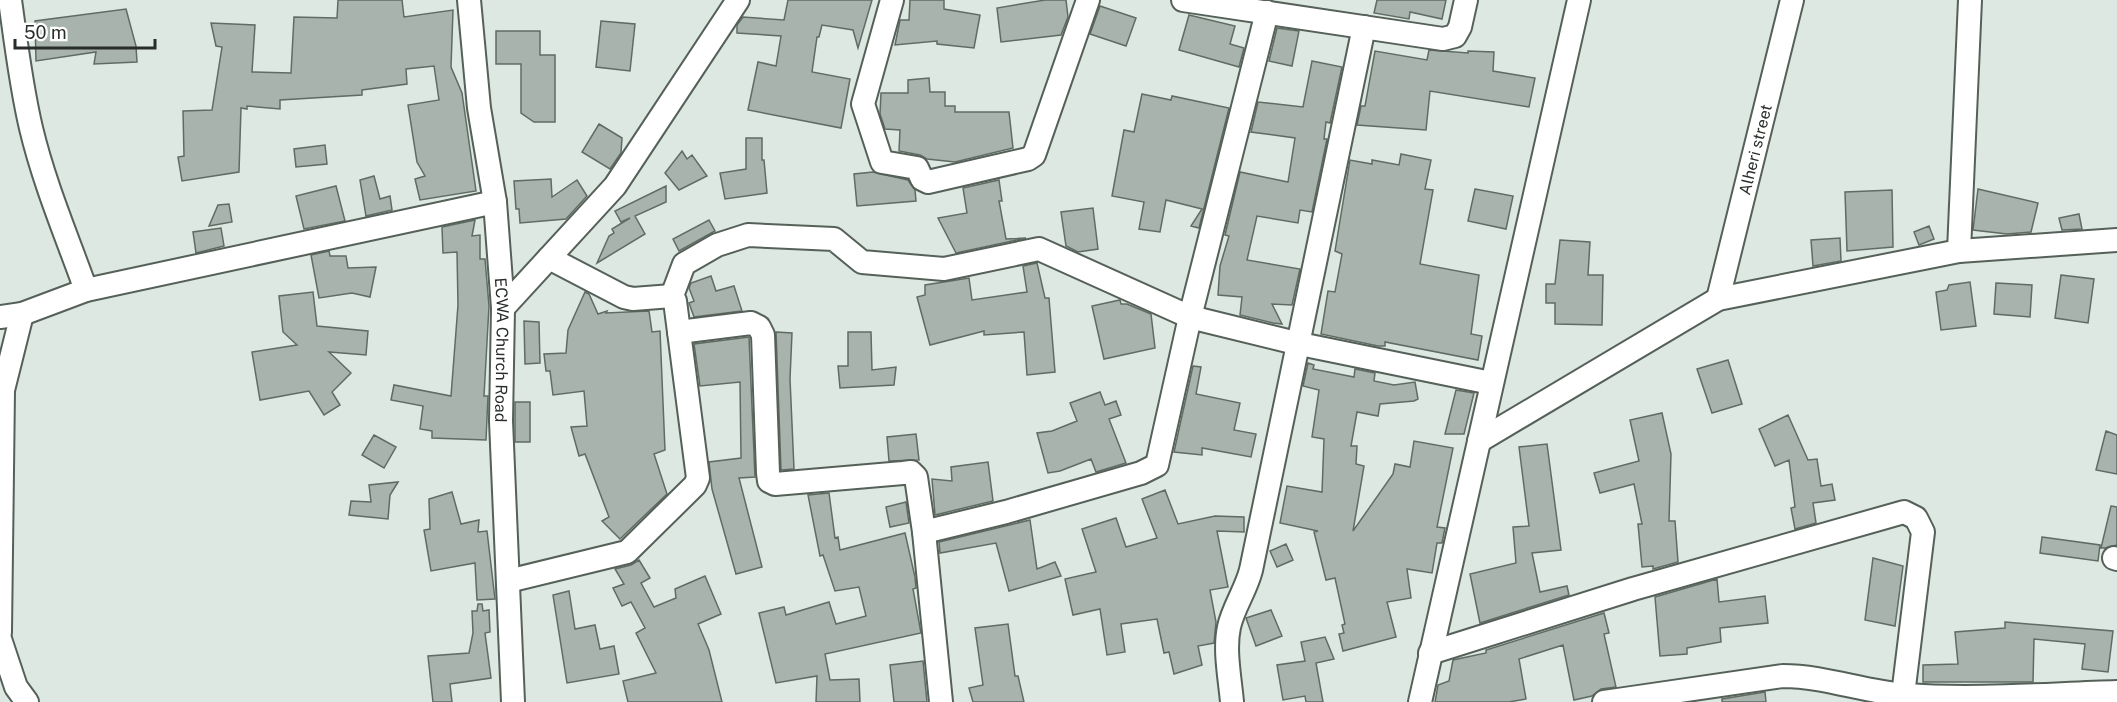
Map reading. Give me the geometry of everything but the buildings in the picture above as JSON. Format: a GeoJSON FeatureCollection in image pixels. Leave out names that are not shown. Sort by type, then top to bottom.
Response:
{"type":"FeatureCollection","features":[{"type":"Feature","properties":{"kind":"street"},"geometry":{"type":"LineString","coordinates":[[10,0],[19,71],[31,129],[48,187],[86,290]]}},
{"type":"Feature","properties":{"kind":"street","name":"ECWA Church Road"},"geometry":{"type":"LineString","coordinates":[[469,0],[479,108],[495,202],[503,308],[501,421],[513,702]]}},
{"type":"Feature","properties":{"kind":"street"},"geometry":{"type":"LineString","coordinates":[[503,308],[615,186],[738,0]]}},
{"type":"Feature","properties":{"kind":"street"},"geometry":{"type":"LineString","coordinates":[[892,0],[863,104],[882,162],[917,168],[922,179],[928,182],[1028,159],[1034,155],[1088,0]]}},
{"type":"Feature","properties":{"kind":"street"},"geometry":{"type":"LineString","coordinates":[[1183,0],[1443,39],[1455,36],[1460,27],[1466,0]]}},
{"type":"Feature","properties":{"kind":"street"},"geometry":{"type":"LineString","coordinates":[[1420,702],[1579,0]]}},
{"type":"Feature","properties":{"kind":"street","name":"Alheri street"},"geometry":{"type":"LineString","coordinates":[[1718,299],[1792,0]]}},
{"type":"Feature","properties":{"kind":"street"},"geometry":{"type":"LineString","coordinates":[[1959,251],[1970,0]]}},
{"type":"Feature","properties":{"kind":"street"},"geometry":{"type":"LineString","coordinates":[[924,532],[1006,512],[1141,473],[1157,465],[1190,317],[1267,12]]}},
{"type":"Feature","properties":{"kind":"street"},"geometry":{"type":"LineString","coordinates":[[1232,702],[1229,625],[1251,570],[1300,344],[1364,27]]}},
{"type":"Feature","properties":{"kind":"street"},"geometry":{"type":"LineString","coordinates":[[0,632],[3,390],[11,316],[86,290],[495,202]]}},
{"type":"Feature","properties":{"kind":"street"},"geometry":{"type":"LineString","coordinates":[[672,296],[684,264],[717,245],[748,235],[834,239],[862,262],[944,269],[1039,249],[1190,317],[1300,344],[1491,383]]}},
{"type":"Feature","properties":{"kind":"street"},"geometry":{"type":"LineString","coordinates":[[1479,441],[1718,299],[1959,251],[2117,240]]}},
{"type":"Feature","properties":{"kind":"street"},"geometry":{"type":"LineString","coordinates":[[549,258],[624,297],[633,299],[672,296]]}},
{"type":"Feature","properties":{"kind":"street"},"geometry":{"type":"LineString","coordinates":[[508,581],[627,552],[695,485],[698,478],[675,301],[672,296]]}},
{"type":"Feature","properties":{"kind":"street"},"geometry":{"type":"LineString","coordinates":[[679,332],[752,323],[759,327],[763,335],[769,481],[775,484],[911,472],[916,477],[924,532],[941,702]]}},
{"type":"Feature","properties":{"kind":"street"},"geometry":{"type":"LineString","coordinates":[[1430,653],[1633,590],[1905,512],[1916,518],[1923,532],[1903,695]]}},
{"type":"Feature","properties":{"kind":"street"},"geometry":{"type":"LineString","coordinates":[[0,639],[16,687],[27,702]]}},
{"type":"Feature","properties":{"kind":"street"},"geometry":{"type":"LineString","coordinates":[[1604,702],[1783,676],[1807,676],[1903,695],[1946,697],[2117,692]]}}]}
